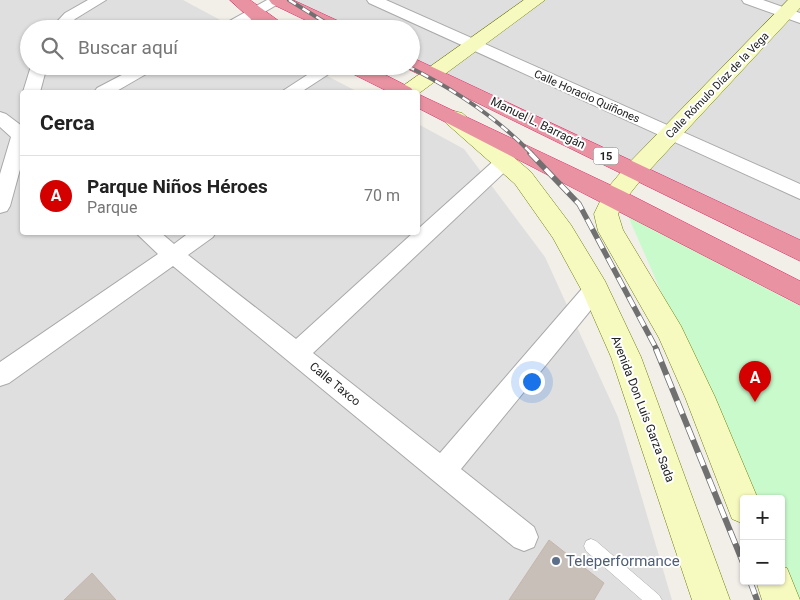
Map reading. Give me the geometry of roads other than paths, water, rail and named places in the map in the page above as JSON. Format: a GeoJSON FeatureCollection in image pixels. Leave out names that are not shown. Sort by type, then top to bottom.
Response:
{"type":"FeatureCollection","features":[{"type":"Feature","properties":{"kind":"highway"},"geometry":{"type":"LineString","coordinates":[[238,0],[267,20]]}},
{"type":"Feature","properties":{"kind":"highway"},"geometry":{"type":"LineString","coordinates":[[278,0],[321,20]]}},
{"type":"Feature","properties":{"kind":"highway","name":"Manuel L. Barragán"},"geometry":{"type":"LineString","coordinates":[[420,66],[800,251]]}},
{"type":"Feature","properties":{"kind":"highway"},"geometry":{"type":"LineString","coordinates":[[371,75],[402,90]]}},
{"type":"Feature","properties":{"kind":"highway"},"geometry":{"type":"LineString","coordinates":[[420,101],[614,197],[800,294]]}},
{"type":"Feature","properties":{"kind":"street"},"geometry":{"type":"LineString","coordinates":[[66,20],[99,0]]}},
{"type":"Feature","properties":{"kind":"street"},"geometry":{"type":"LineString","coordinates":[[239,20],[278,0]]}},
{"type":"Feature","properties":{"kind":"street","name":"Calle Horacio Quiñones"},"geometry":{"type":"LineString","coordinates":[[374,0],[419,20]]}},
{"type":"Feature","properties":{"kind":"street"},"geometry":{"type":"LineString","coordinates":[[409,90],[536,0]]}},
{"type":"Feature","properties":{"kind":"street"},"geometry":{"type":"LineString","coordinates":[[749,0],[794,10]]}},
{"type":"Feature","properties":{"kind":"street","name":"Calle Rómulo Díaz de la Vega"},"geometry":{"type":"LineString","coordinates":[[614,197],[670,134],[794,10]]}},
{"type":"Feature","properties":{"kind":"street","name":"Calle Horacio Quiñones"},"geometry":{"type":"LineString","coordinates":[[420,20],[800,192]]}},
{"type":"Feature","properties":{"kind":"street"},"geometry":{"type":"LineString","coordinates":[[33,90],[37,75]]}},
{"type":"Feature","properties":{"kind":"street"},"geometry":{"type":"LineString","coordinates":[[107,90],[135,75]]}},
{"type":"Feature","properties":{"kind":"street"},"geometry":{"type":"LineString","coordinates":[[293,90],[318,75]]}},
{"type":"Feature","properties":{"kind":"street"},"geometry":{"type":"LineString","coordinates":[[0,118],[20,133]]}},
{"type":"Feature","properties":{"kind":"street","name":"Avenida Don Luis Garza Sada"},"geometry":{"type":"LineString","coordinates":[[454,118],[505,161],[540,200],[562,232],[595,289],[626,357],[711,600]]}},
{"type":"Feature","properties":{"kind":"street"},"geometry":{"type":"LineString","coordinates":[[0,134],[20,135]]}},
{"type":"Feature","properties":{"kind":"street"},"geometry":{"type":"LineString","coordinates":[[0,147],[20,136]]}},
{"type":"Feature","properties":{"kind":"street"},"geometry":{"type":"LineString","coordinates":[[0,206],[20,141]]}},
{"type":"Feature","properties":{"kind":"street"},"geometry":{"type":"LineString","coordinates":[[297,353],[505,161]]}},
{"type":"Feature","properties":{"kind":"street"},"geometry":{"type":"LineString","coordinates":[[614,197],[608,207],[606,222],[671,334],[700,397],[740,496]]}},
{"type":"Feature","properties":{"kind":"street","name":"Calle Taxco"},"geometry":{"type":"LineString","coordinates":[[149,235],[524,537]]}},
{"type":"Feature","properties":{"kind":"street"},"geometry":{"type":"LineString","coordinates":[[0,376],[202,235]]}},
{"type":"Feature","properties":{"kind":"street"},"geometry":{"type":"LineString","coordinates":[[442,471],[595,289]]}},
{"type":"Feature","properties":{"kind":"street"},"geometry":{"type":"LineString","coordinates":[[775,585],[781,600]]}},
{"type":"Feature","properties":{"kind":"lane"},"geometry":{"type":"LineString","coordinates":[[591,546],[654,600]]}},
{"type":"Feature","properties":{"kind":"railway"},"geometry":{"type":"LineString","coordinates":[[289,0],[321,20]]}},
{"type":"Feature","properties":{"kind":"railway"},"geometry":{"type":"LineString","coordinates":[[420,73],[441,84],[489,116],[532,154]]}},
{"type":"Feature","properties":{"kind":"railway"},"geometry":{"type":"LineString","coordinates":[[530,153],[579,204],[657,350]]}},
{"type":"Feature","properties":{"kind":"railway"},"geometry":{"type":"LineString","coordinates":[[656,349],[740,555]]}},
{"type":"Feature","properties":{"kind":"railway"},"geometry":{"type":"LineString","coordinates":[[751,585],[757,600]]}},
{"type":"Feature","properties":{"kind":"place","name":"Parque Niños Héroes"},"geometry":{"type":"Point","coordinates":[755,402]}},
{"type":"Feature","properties":{"kind":"place","name":"Teleperformance"},"geometry":{"type":"Point","coordinates":[556,561]}}]}
